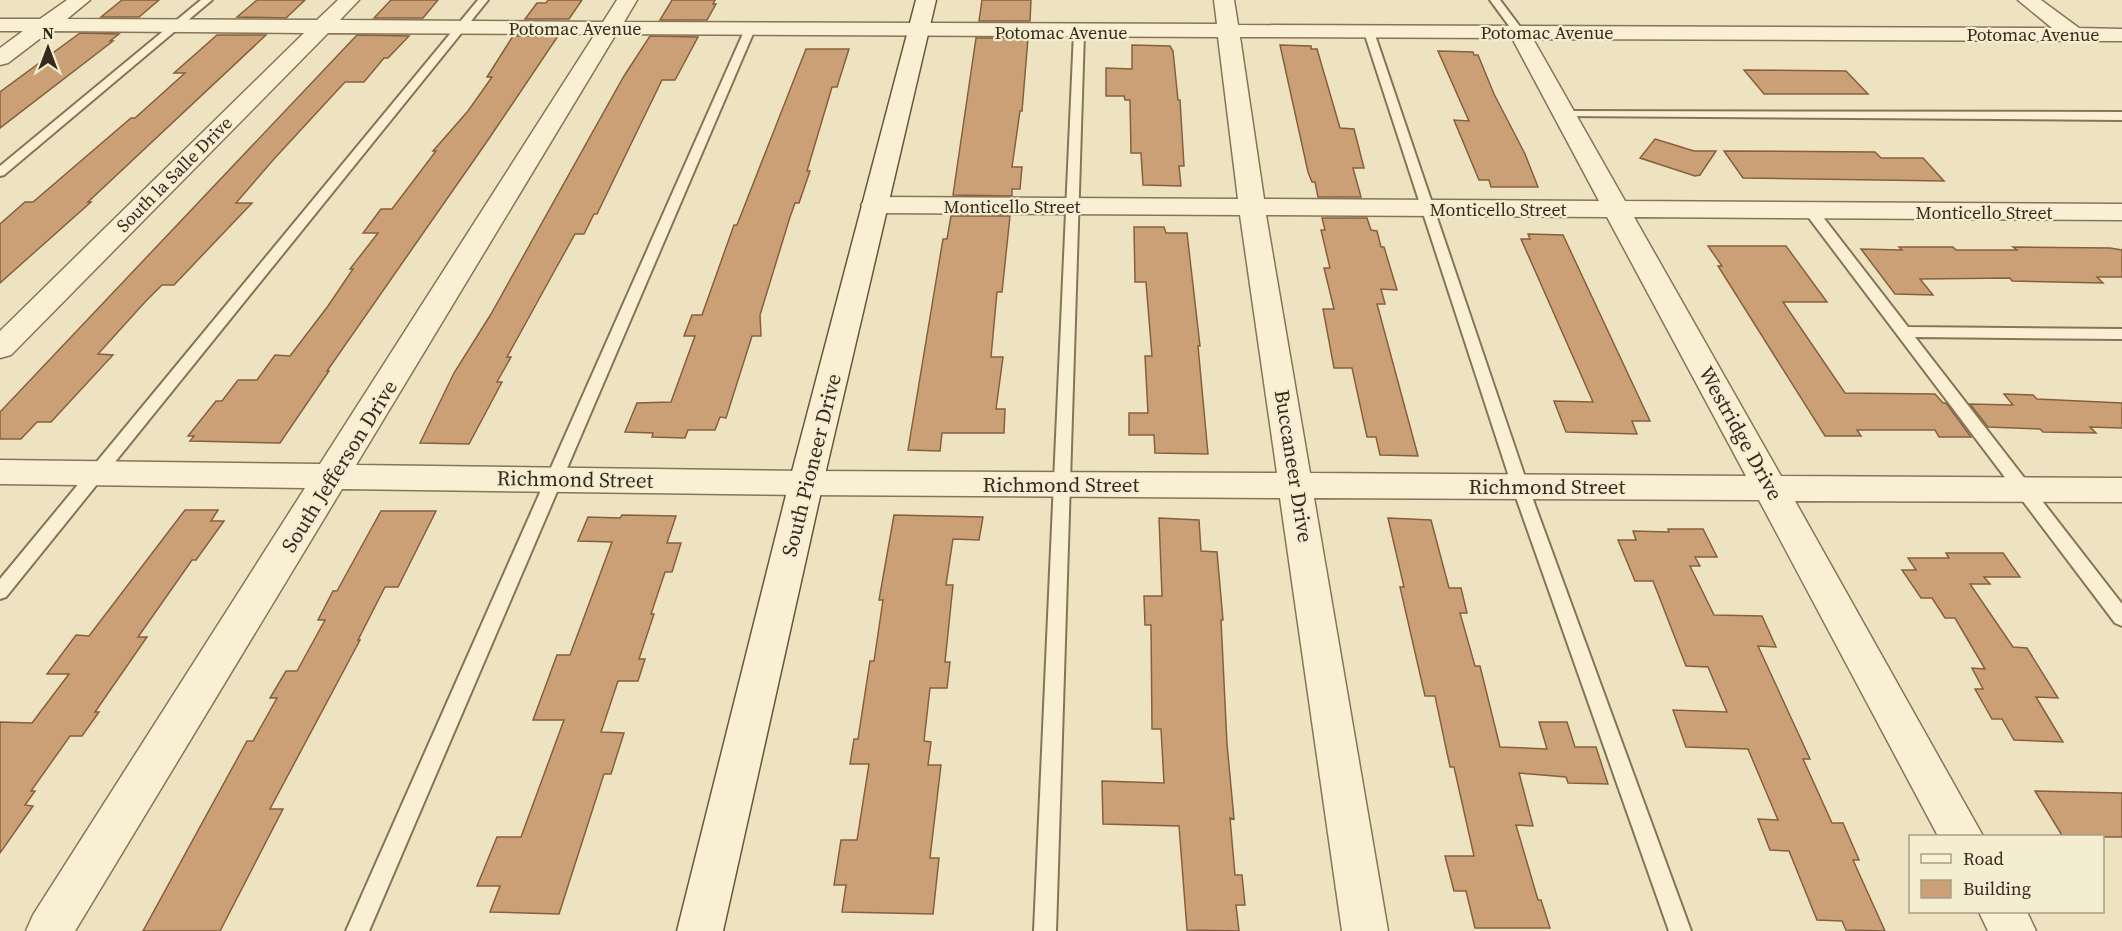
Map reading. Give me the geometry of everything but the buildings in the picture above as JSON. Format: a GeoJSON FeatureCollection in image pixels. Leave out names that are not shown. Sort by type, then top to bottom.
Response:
{"type":"FeatureCollection","features":[{"type":"Feature","properties":{"kind":"street"},"geometry":{"type":"LineString","coordinates":[[0,58],[80,0]]}},
{"type":"Feature","properties":{"kind":"street","name":"South la Salle Drive"},"geometry":{"type":"LineString","coordinates":[[0,348],[349,0]]}},
{"type":"Feature","properties":{"kind":"street","name":"South Jefferson Drive"},"geometry":{"type":"LineString","coordinates":[[49,931],[627,0]]}},
{"type":"Feature","properties":{"kind":"street","name":"Buccaneer Drive"},"geometry":{"type":"LineString","coordinates":[[1224,0],[1252,207],[1365,931]]}},
{"type":"Feature","properties":{"kind":"street"},"geometry":{"type":"LineString","coordinates":[[2028,0],[2074,35]]}},
{"type":"Feature","properties":{"kind":"street","name":"Potomac Avenue"},"geometry":{"type":"LineString","coordinates":[[0,25],[750,29],[922,15],[1078,32],[2122,35]]}},
{"type":"Feature","properties":{"kind":"street","name":"South Pioneer Drive"},"geometry":{"type":"LineString","coordinates":[[700,931],[806,483],[922,15]]}},
{"type":"Feature","properties":{"kind":"street","name":"Westridge Drive"},"geometry":{"type":"LineString","coordinates":[[1519,32],[1619,210],[1960,835]]}},
{"type":"Feature","properties":{"kind":"street","name":"Monticello Street"},"geometry":{"type":"LineString","coordinates":[[874,206],[2122,212]]}},
{"type":"Feature","properties":{"kind":"street","name":"Richmond Street"},"geometry":{"type":"LineString","coordinates":[[0,472],[806,483],[2122,490]]}},
{"type":"Feature","properties":{"kind":"street"},"geometry":{"type":"LineString","coordinates":[[2003,913],[2013,931]]}},
{"type":"Feature","properties":{"kind":"lane"},"geometry":{"type":"LineString","coordinates":[[0,172],[207,0]]}},
{"type":"Feature","properties":{"kind":"lane"},"geometry":{"type":"LineString","coordinates":[[0,592],[483,0]]}},
{"type":"Feature","properties":{"kind":"lane"},"geometry":{"type":"LineString","coordinates":[[1495,0],[1519,32]]}},
{"type":"Feature","properties":{"kind":"lane"},"geometry":{"type":"LineString","coordinates":[[357,931],[750,29]]}},
{"type":"Feature","properties":{"kind":"lane"},"geometry":{"type":"LineString","coordinates":[[1045,931],[1078,32]]}},
{"type":"Feature","properties":{"kind":"lane"},"geometry":{"type":"LineString","coordinates":[[1369,32],[1520,486],[1680,931]]}},
{"type":"Feature","properties":{"kind":"lane"},"geometry":{"type":"LineString","coordinates":[[1566,114],[2122,116]]}},
{"type":"Feature","properties":{"kind":"lane"},"geometry":{"type":"LineString","coordinates":[[1811,211],[2122,618]]}},
{"type":"Feature","properties":{"kind":"lane"},"geometry":{"type":"LineString","coordinates":[[1904,332],[2122,334]]}}]}
